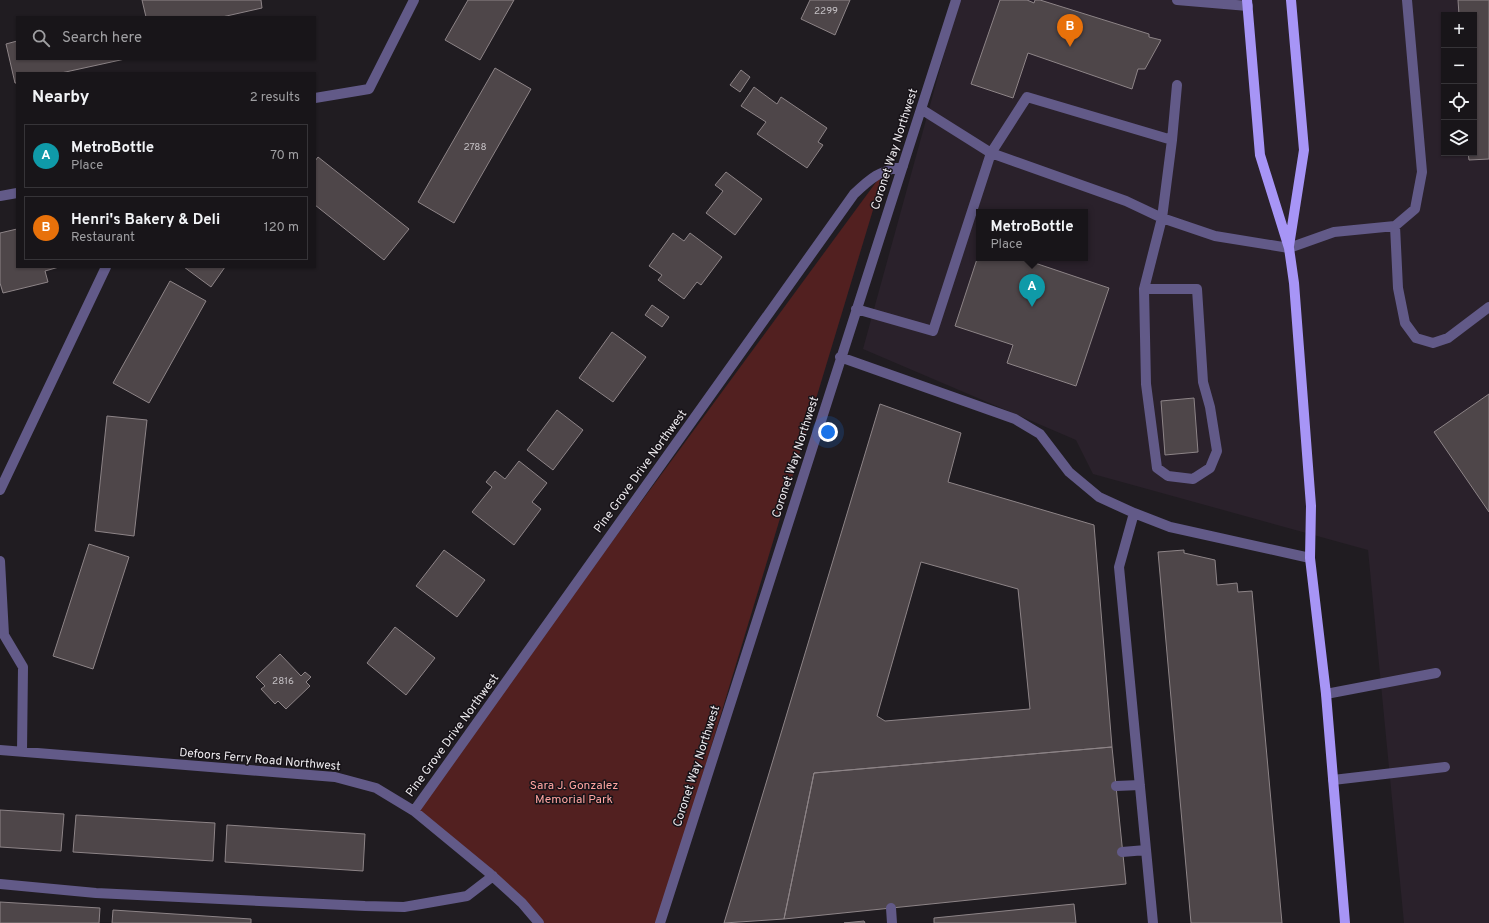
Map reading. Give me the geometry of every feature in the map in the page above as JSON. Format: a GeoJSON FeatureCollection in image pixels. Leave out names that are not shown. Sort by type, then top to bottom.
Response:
{"type":"FeatureCollection","features":[{"type":"Feature","properties":{"kind":"main road"},"geometry":{"type":"LineString","coordinates":[[1289,248],[1304,150],[1291,0]]}},
{"type":"Feature","properties":{"kind":"main road"},"geometry":{"type":"LineString","coordinates":[[1248,3],[1260,155],[1289,248],[1294,283],[1311,506],[1310,558],[1326,694],[1345,923]]}},
{"type":"Feature","properties":{"kind":"street"},"geometry":{"type":"LineString","coordinates":[[316,98],[369,88],[414,0]]}},
{"type":"Feature","properties":{"kind":"street","name":"Coronet Way Northwest"},"geometry":{"type":"LineString","coordinates":[[660,923],[840,357],[956,0]]}},
{"type":"Feature","properties":{"kind":"street"},"geometry":{"type":"LineString","coordinates":[[1180,0],[1248,3]]}},
{"type":"Feature","properties":{"kind":"street"},"geometry":{"type":"LineString","coordinates":[[921,109],[990,153],[1126,201],[1162,218],[1215,236],[1289,248],[1334,232],[1395,226],[1414,209],[1422,172],[1407,0]]}},
{"type":"Feature","properties":{"kind":"street"},"geometry":{"type":"LineString","coordinates":[[1144,289],[1197,289],[1203,382],[1210,407],[1217,451],[1210,468],[1193,479],[1168,476],[1157,468],[1146,384],[1144,289],[1162,218],[1177,85]]}},
{"type":"Feature","properties":{"kind":"street"},"geometry":{"type":"LineString","coordinates":[[856,309],[933,331],[990,153],[1027,97],[1172,140]]}},
{"type":"Feature","properties":{"kind":"street","name":"Pine Grove Drive Northwest"},"geometry":{"type":"LineString","coordinates":[[414,811],[854,194],[873,176],[885,170],[903,166]]}},
{"type":"Feature","properties":{"kind":"street"},"geometry":{"type":"LineString","coordinates":[[0,196],[16,193]]}},
{"type":"Feature","properties":{"kind":"street"},"geometry":{"type":"LineString","coordinates":[[1395,226],[1398,288],[1405,323],[1416,338],[1433,343],[1448,338],[1489,307]]}},
{"type":"Feature","properties":{"kind":"street"},"geometry":{"type":"LineString","coordinates":[[0,490],[106,268]]}},
{"type":"Feature","properties":{"kind":"street"},"geometry":{"type":"LineString","coordinates":[[840,357],[1015,419],[1040,434],[1069,472],[1099,497],[1134,513],[1170,527],[1310,558]]}},
{"type":"Feature","properties":{"kind":"street"},"geometry":{"type":"LineString","coordinates":[[1134,513],[1119,567],[1153,923]]}},
{"type":"Feature","properties":{"kind":"street"},"geometry":{"type":"LineString","coordinates":[[0,561],[2,640],[23,667],[22,752]]}},
{"type":"Feature","properties":{"kind":"street"},"geometry":{"type":"LineString","coordinates":[[1326,694],[1436,673]]}},
{"type":"Feature","properties":{"kind":"street","name":"Defoors Ferry Road Northwest"},"geometry":{"type":"LineString","coordinates":[[0,750],[335,777],[376,788],[414,811],[493,876],[522,903],[539,923]]}},
{"type":"Feature","properties":{"kind":"street"},"geometry":{"type":"LineString","coordinates":[[1333,780],[1445,767]]}},
{"type":"Feature","properties":{"kind":"street"},"geometry":{"type":"LineString","coordinates":[[1116,786],[1140,785]]}},
{"type":"Feature","properties":{"kind":"street"},"geometry":{"type":"LineString","coordinates":[[1122,852],[1146,850]]}},
{"type":"Feature","properties":{"kind":"street"},"geometry":{"type":"LineString","coordinates":[[0,884],[96,893],[398,907],[467,896],[493,876]]}},
{"type":"Feature","properties":{"kind":"street"},"geometry":{"type":"LineString","coordinates":[[891,908],[892,923]]}},
{"type":"Feature","properties":{"kind":"shaded area"},"geometry":{"type":"Polygon","coordinates":[[[959,0],[1489,0],[1489,923],[1404,923],[1368,550],[1093,474],[1076,440],[863,349],[959,0]]]}},
{"type":"Feature","properties":{"kind":"green space","name":"Sara J. Gonzalez Memorial Park"},"geometry":{"type":"Polygon","coordinates":[[[885,170],[658,923],[539,923],[414,811],[885,170]]]}},
{"type":"Feature","properties":{"kind":"building"},"geometry":{"type":"Polygon","coordinates":[[[142,0],[261,0],[262,8],[226,16],[146,16],[142,0]]]}},
{"type":"Feature","properties":{"kind":"building"},"geometry":{"type":"Polygon","coordinates":[[[468,0],[514,0],[480,60],[445,40],[468,0]]]}},
{"type":"Feature","properties":{"kind":"building"},"geometry":{"type":"Polygon","coordinates":[[[810,0],[850,0],[835,35],[801,19],[810,0]]]}},
{"type":"Feature","properties":{"kind":"building"},"geometry":{"type":"Polygon","coordinates":[[[1000,0],[1027,0],[1034,3],[1035,0],[1040,0],[1149,34],[1149,37],[1161,40],[1145,69],[1138,69],[1132,89],[1028,53],[1013,98],[971,84],[1000,0]]]}},
{"type":"Feature","properties":{"kind":"building"},"geometry":{"type":"Polygon","coordinates":[[[1458,0],[1489,0],[1489,159],[1469,160],[1468,156],[1477,156],[1477,12],[1459,12],[1458,0]]]}},
{"type":"Feature","properties":{"kind":"building"},"geometry":{"type":"Polygon","coordinates":[[[16,41],[16,60],[120,60],[66,72],[16,72],[15,83],[6,44],[16,41]]]}},
{"type":"Feature","properties":{"kind":"building"},"geometry":{"type":"Polygon","coordinates":[[[495,68],[531,89],[454,223],[418,202],[495,68]]]}},
{"type":"Feature","properties":{"kind":"building"},"geometry":{"type":"Polygon","coordinates":[[[741,70],[750,77],[740,92],[730,85],[741,70]]]}},
{"type":"Feature","properties":{"kind":"building"},"geometry":{"type":"Polygon","coordinates":[[[754,87],[777,104],[781,97],[827,128],[818,142],[823,145],[807,168],[757,134],[766,122],[741,106],[754,87]]]}},
{"type":"Feature","properties":{"kind":"building"},"geometry":{"type":"Polygon","coordinates":[[[318,157],[409,229],[384,260],[316,206],[316,160],[318,157]]]}},
{"type":"Feature","properties":{"kind":"building"},"geometry":{"type":"Polygon","coordinates":[[[726,172],[762,199],[735,235],[706,213],[723,191],[715,185],[726,172]]]}},
{"type":"Feature","properties":{"kind":"building"},"geometry":{"type":"Polygon","coordinates":[[[16,229],[16,268],[56,268],[45,271],[48,282],[3,293],[0,283],[0,233],[16,229]]]}},
{"type":"Feature","properties":{"kind":"building"},"geometry":{"type":"Polygon","coordinates":[[[673,233],[684,241],[690,233],[722,257],[701,285],[697,282],[684,299],[658,280],[662,275],[649,266],[673,233]]]}},
{"type":"Feature","properties":{"kind":"building"},"geometry":{"type":"Polygon","coordinates":[[[976,261],[1029,261],[1109,288],[1076,386],[1007,363],[1013,345],[955,326],[976,261]]]}},
{"type":"Feature","properties":{"kind":"building"},"geometry":{"type":"Polygon","coordinates":[[[185,268],[224,268],[211,287],[185,268]]]}},
{"type":"Feature","properties":{"kind":"building"},"geometry":{"type":"Polygon","coordinates":[[[170,281],[206,301],[149,403],[113,383],[170,281]]]}},
{"type":"Feature","properties":{"kind":"building"},"geometry":{"type":"Polygon","coordinates":[[[652,305],[669,317],[662,327],[645,315],[652,305]]]}},
{"type":"Feature","properties":{"kind":"building"},"geometry":{"type":"Polygon","coordinates":[[[612,332],[646,357],[613,402],[579,378],[612,332]]]}},
{"type":"Feature","properties":{"kind":"building"},"geometry":{"type":"Polygon","coordinates":[[[1489,394],[1489,512],[1434,432],[1489,394]]]}},
{"type":"Feature","properties":{"kind":"building"},"geometry":{"type":"Polygon","coordinates":[[[1194,398],[1198,452],[1165,455],[1161,401],[1194,398]]]}},
{"type":"Feature","properties":{"kind":"building"},"geometry":{"type":"Polygon","coordinates":[[[880,404],[961,433],[948,482],[1094,525],[1112,747],[814,773],[784,919],[724,923],[880,404]],[[921,562],[877,716],[885,721],[1030,709],[1018,589],[921,562]]]}},
{"type":"Feature","properties":{"kind":"building"},"geometry":{"type":"Polygon","coordinates":[[[557,410],[583,430],[553,470],[527,450],[557,410]]]}},
{"type":"Feature","properties":{"kind":"building"},"geometry":{"type":"Polygon","coordinates":[[[107,416],[147,420],[134,536],[95,531],[107,416]]]}},
{"type":"Feature","properties":{"kind":"building"},"geometry":{"type":"Polygon","coordinates":[[[519,461],[547,483],[532,502],[541,509],[514,545],[472,512],[492,487],[486,482],[495,471],[505,479],[519,461]]]}},
{"type":"Feature","properties":{"kind":"building"},"geometry":{"type":"Polygon","coordinates":[[[89,544],[129,557],[93,669],[53,656],[89,544]]]}},
{"type":"Feature","properties":{"kind":"building"},"geometry":{"type":"Polygon","coordinates":[[[444,550],[485,580],[457,617],[416,586],[444,550]]]}},
{"type":"Feature","properties":{"kind":"building"},"geometry":{"type":"Polygon","coordinates":[[[1184,550],[1184,553],[1215,560],[1217,585],[1237,583],[1238,592],[1252,591],[1282,923],[1191,923],[1158,552],[1184,550]]]}},
{"type":"Feature","properties":{"kind":"building"},"geometry":{"type":"Polygon","coordinates":[[[395,627],[435,658],[406,695],[367,663],[395,627]]]}},
{"type":"Feature","properties":{"kind":"building"},"geometry":{"type":"Polygon","coordinates":[[[280,654],[301,676],[305,672],[311,677],[306,682],[310,686],[286,709],[278,701],[275,704],[261,689],[265,686],[256,677],[280,654]]]}},
{"type":"Feature","properties":{"kind":"building"},"geometry":{"type":"Polygon","coordinates":[[[1112,747],[1126,884],[784,919],[814,773],[1112,747]]]}},
{"type":"Feature","properties":{"kind":"building"},"geometry":{"type":"Polygon","coordinates":[[[0,810],[64,814],[61,851],[0,847],[0,810]]]}},
{"type":"Feature","properties":{"kind":"building"},"geometry":{"type":"Polygon","coordinates":[[[76,815],[215,823],[213,861],[73,852],[76,815]]]}},
{"type":"Feature","properties":{"kind":"building"},"geometry":{"type":"Polygon","coordinates":[[[227,825],[365,834],[363,871],[225,862],[227,825]]]}},
{"type":"Feature","properties":{"kind":"building"},"geometry":{"type":"Polygon","coordinates":[[[0,902],[100,908],[99,923],[0,923],[0,902]]]}},
{"type":"Feature","properties":{"kind":"building"},"geometry":{"type":"Polygon","coordinates":[[[1074,904],[1076,923],[934,923],[934,918],[1074,904]]]}},
{"type":"Feature","properties":{"kind":"building"},"geometry":{"type":"Polygon","coordinates":[[[113,910],[251,919],[251,923],[112,923],[113,910]]]}},
{"type":"Feature","properties":{"kind":"building"},"geometry":{"type":"Polygon","coordinates":[[[864,921],[865,923],[844,923],[864,921]]]}},
{"type":"Feature","properties":{"kind":"place","name":"Henri's Bakery & Deli"},"geometry":{"type":"Point","coordinates":[1070,47]}},
{"type":"Feature","properties":{"kind":"place","name":"MetroBottle"},"geometry":{"type":"Point","coordinates":[1032,307]}}]}
